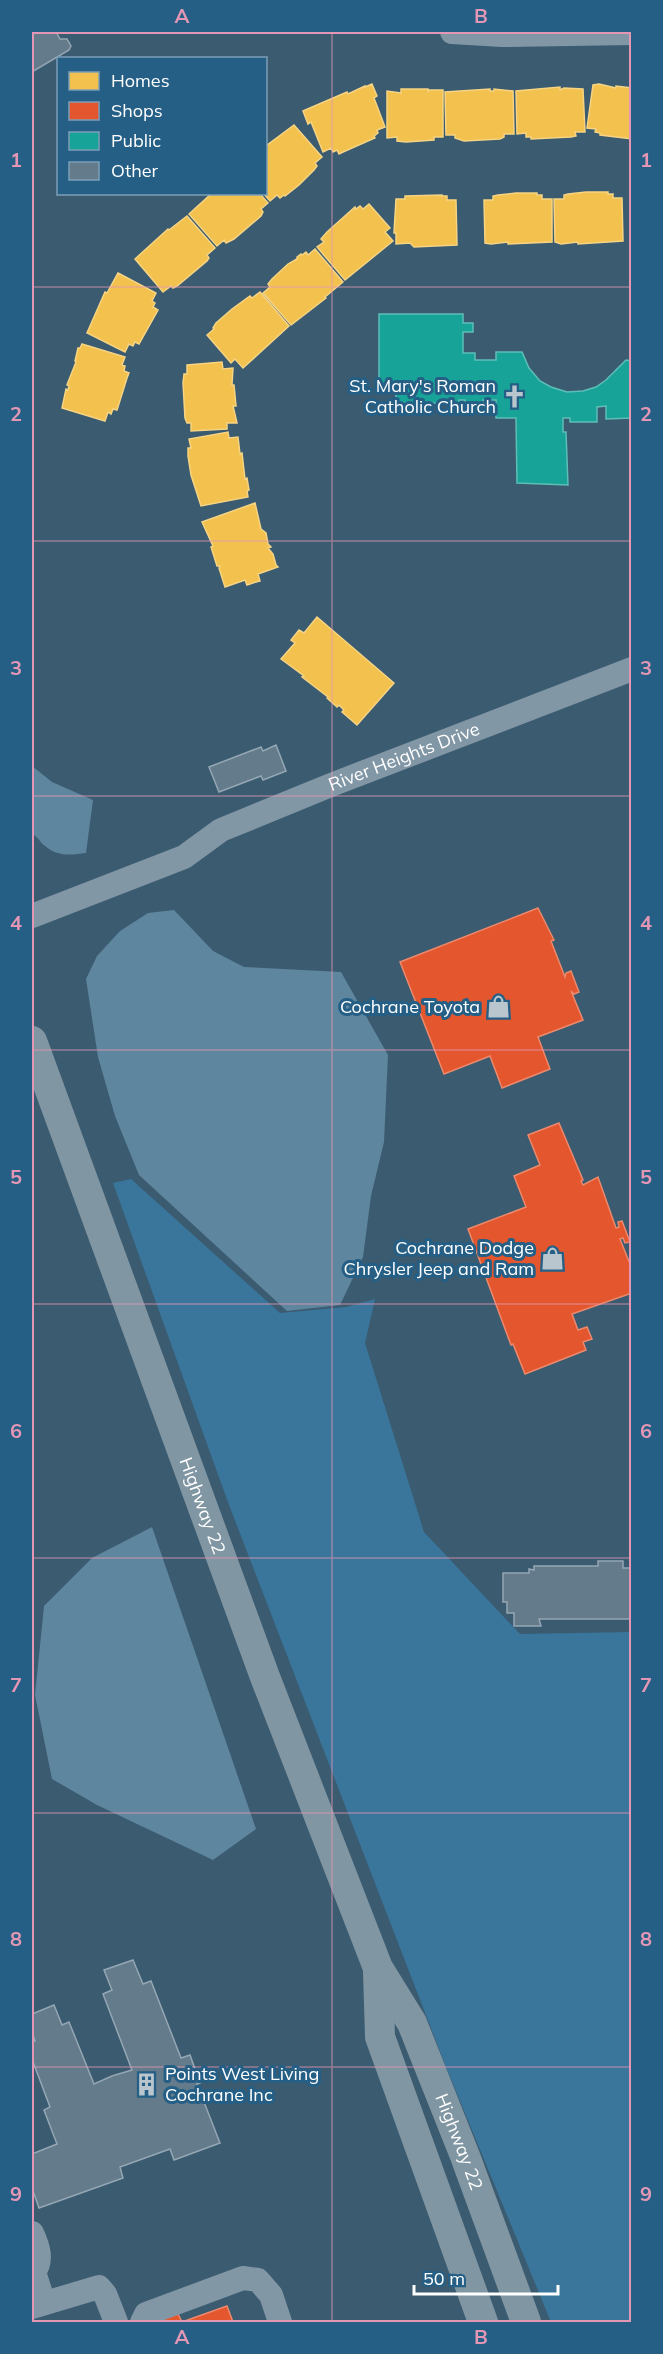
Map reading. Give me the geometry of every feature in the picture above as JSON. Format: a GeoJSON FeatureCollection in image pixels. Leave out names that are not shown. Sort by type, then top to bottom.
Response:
{"type":"FeatureCollection","features":[{"type":"Feature","properties":{"kind":"main road","name":"Highway 22"},"geometry":{"type":"LineString","coordinates":[[32,1041],[206,1522],[378,1968],[412,2023],[465,2156],[526,2322]]}},
{"type":"Feature","properties":{"kind":"main road","name":"Highway 22"},"geometry":{"type":"LineString","coordinates":[[378,1968],[380,2037],[483,2322]]}},
{"type":"Feature","properties":{"kind":"street"},"geometry":{"type":"LineString","coordinates":[[452,32],[502,35],[632,33]]}},
{"type":"Feature","properties":{"kind":"street","name":"River Heights Drive"},"geometry":{"type":"LineString","coordinates":[[32,916],[184,857],[221,830],[342,780],[632,669]]}},
{"type":"Feature","properties":{"kind":"street"},"geometry":{"type":"LineString","coordinates":[[32,2233],[38,2246],[39,2265],[33,2272],[38,2305],[99,2286],[105,2294],[116,2322]]}},
{"type":"Feature","properties":{"kind":"street"},"geometry":{"type":"LineString","coordinates":[[142,2322],[146,2314],[243,2278],[258,2280],[271,2295],[280,2322]]}},
{"type":"Feature","properties":{"kind":"shaded area"},"geometry":{"type":"Polygon","coordinates":[[[32,766],[52,782],[93,800],[86,853],[60,854],[43,845],[32,834],[32,766]]]}},
{"type":"Feature","properties":{"kind":"shaded area"},"geometry":{"type":"Polygon","coordinates":[[[174,910],[213,951],[244,967],[341,972],[388,1055],[384,1142],[371,1196],[363,1257],[340,1305],[287,1311],[139,1175],[115,1116],[98,1057],[86,979],[97,956],[120,931],[148,913],[174,910]]]}},
{"type":"Feature","properties":{"kind":"shaded area"},"geometry":{"type":"Polygon","coordinates":[[[131,1179],[280,1313],[346,1307],[375,1299],[365,1343],[424,1532],[520,1634],[631,1632],[631,2321],[551,2322],[446,2067],[229,1505],[113,1183],[131,1179]]]}},
{"type":"Feature","properties":{"kind":"shaded area"},"geometry":{"type":"Polygon","coordinates":[[[152,1527],[256,1829],[213,1860],[97,1805],[52,1779],[35,1695],[44,1606],[92,1558],[152,1527]]]}},
{"type":"Feature","properties":{"kind":"building: Homes"},"geometry":{"type":"Polygon","coordinates":[[[372,84],[377,96],[374,98],[385,127],[377,130],[375,138],[339,154],[337,150],[333,152],[331,148],[323,152],[311,122],[308,124],[303,111],[372,84]]]}},
{"type":"Feature","properties":{"kind":"building: Homes"},"geometry":{"type":"Polygon","coordinates":[[[593,85],[616,88],[616,86],[632,88],[632,139],[600,135],[595,132],[596,129],[587,128],[593,85]]]}},
{"type":"Feature","properties":{"kind":"building: Homes"},"geometry":{"type":"Polygon","coordinates":[[[560,87],[560,90],[564,88],[583,89],[585,132],[575,132],[576,136],[571,137],[531,139],[531,137],[526,137],[526,133],[517,134],[516,91],[560,87]]]}},
{"type":"Feature","properties":{"kind":"building: Homes"},"geometry":{"type":"Polygon","coordinates":[[[401,89],[428,89],[428,92],[429,90],[443,90],[443,137],[406,142],[397,141],[397,137],[387,138],[387,91],[401,93],[401,89]]]}},
{"type":"Feature","properties":{"kind":"building: Homes"},"geometry":{"type":"Polygon","coordinates":[[[490,89],[490,91],[494,89],[513,91],[514,134],[504,134],[504,137],[500,139],[464,141],[455,138],[455,135],[446,135],[445,92],[490,89]]]}},
{"type":"Feature","properties":{"kind":"building: Homes"},"geometry":{"type":"Polygon","coordinates":[[[294,125],[322,157],[315,163],[317,166],[314,170],[299,185],[285,196],[280,198],[277,195],[270,201],[265,195],[267,195],[267,145],[294,125]]]}},
{"type":"Feature","properties":{"kind":"building: Homes"},"geometry":{"type":"Polygon","coordinates":[[[608,192],[608,194],[613,194],[613,198],[622,198],[623,241],[578,244],[578,242],[561,244],[555,242],[554,199],[564,199],[564,195],[608,192]]]}},
{"type":"Feature","properties":{"kind":"building: Homes"},"geometry":{"type":"Polygon","coordinates":[[[537,193],[537,195],[542,195],[542,199],[552,199],[552,242],[485,243],[484,200],[493,200],[493,196],[537,193]]]}},
{"type":"Feature","properties":{"kind":"building: Homes"},"geometry":{"type":"Polygon","coordinates":[[[210,195],[261,195],[268,203],[261,209],[263,212],[261,216],[234,239],[226,243],[224,240],[217,246],[189,214],[210,195]]]}},
{"type":"Feature","properties":{"kind":"building: Homes"},"geometry":{"type":"Polygon","coordinates":[[[405,196],[447,196],[447,200],[456,200],[457,245],[414,247],[410,243],[396,244],[396,233],[394,233],[396,199],[405,199],[405,196]]]}},
{"type":"Feature","properties":{"kind":"building: Homes"},"geometry":{"type":"Polygon","coordinates":[[[369,204],[390,228],[385,232],[393,241],[345,280],[317,247],[324,242],[321,239],[327,232],[355,207],[356,209],[360,206],[363,209],[369,204]]]}},
{"type":"Feature","properties":{"kind":"building: Homes"},"geometry":{"type":"Polygon","coordinates":[[[187,216],[215,248],[207,255],[209,258],[207,261],[177,286],[173,288],[171,286],[163,292],[135,259],[168,229],[187,216]]]}},
{"type":"Feature","properties":{"kind":"building: Homes"},"geometry":{"type":"Polygon","coordinates":[[[315,249],[343,282],[291,325],[263,293],[270,287],[268,284],[272,279],[288,264],[301,254],[306,252],[308,255],[315,249]]]}},
{"type":"Feature","properties":{"kind":"building: Homes"},"geometry":{"type":"Polygon","coordinates":[[[118,273],[156,293],[152,301],[155,303],[153,307],[158,310],[139,344],[135,342],[133,346],[129,344],[125,352],[87,333],[105,292],[107,293],[118,273]]]}},
{"type":"Feature","properties":{"kind":"building: Homes"},"geometry":{"type":"Polygon","coordinates":[[[260,292],[289,326],[243,368],[235,359],[231,363],[207,335],[214,329],[216,323],[232,309],[260,292]]]}},
{"type":"Feature","properties":{"kind":"building: Homes"},"geometry":{"type":"Polygon","coordinates":[[[82,344],[125,357],[122,365],[125,366],[124,371],[129,373],[117,410],[113,409],[111,414],[108,412],[105,421],[62,408],[78,348],[82,344]]]}},
{"type":"Feature","properties":{"kind":"building: Homes"},"geometry":{"type":"Polygon","coordinates":[[[222,362],[223,369],[233,368],[232,385],[234,385],[236,406],[233,406],[237,423],[227,423],[227,429],[191,431],[191,423],[187,423],[185,418],[183,383],[184,374],[187,374],[187,365],[222,362]]]}},
{"type":"Feature","properties":{"kind":"building: Homes"},"geometry":{"type":"Polygon","coordinates":[[[228,432],[229,438],[238,437],[249,490],[247,491],[248,497],[201,506],[191,475],[188,456],[188,448],[191,448],[189,439],[228,432]]]}},
{"type":"Feature","properties":{"kind":"building: Homes"},"geometry":{"type":"Polygon","coordinates":[[[255,503],[261,529],[266,533],[268,544],[271,547],[268,548],[278,567],[258,574],[260,581],[247,585],[245,580],[225,587],[220,566],[217,566],[211,547],[213,546],[202,522],[255,503]]]}},
{"type":"Feature","properties":{"kind":"building: Homes"},"geometry":{"type":"Polygon","coordinates":[[[317,617],[394,683],[357,725],[342,712],[344,710],[339,705],[337,707],[302,677],[304,676],[281,659],[295,643],[291,640],[299,630],[304,633],[317,617]]]}},
{"type":"Feature","properties":{"kind":"building: Shops","name":"Cochrane Toyota"},"geometry":{"type":"Polygon","coordinates":[[[538,908],[554,940],[551,941],[565,977],[566,973],[571,971],[579,992],[574,994],[571,991],[583,1020],[538,1037],[550,1069],[502,1088],[490,1056],[444,1074],[400,962],[538,908]]]}},
{"type":"Feature","properties":{"kind":"building: Shops","name":"Cochrane Dodge Chrysler Jeep and Ram"},"geometry":{"type":"Polygon","coordinates":[[[559,1123],[583,1180],[581,1181],[583,1185],[598,1177],[616,1228],[619,1227],[618,1222],[622,1221],[630,1242],[625,1243],[623,1238],[620,1239],[632,1269],[632,1293],[572,1314],[578,1330],[587,1327],[592,1339],[583,1342],[586,1350],[525,1374],[513,1344],[511,1345],[468,1229],[526,1207],[514,1176],[540,1165],[528,1135],[559,1123]]]}},
{"type":"Feature","properties":{"kind":"building: Shops"},"geometry":{"type":"Polygon","coordinates":[[[227,2306],[233,2322],[182,2322],[227,2306]]]}},
{"type":"Feature","properties":{"kind":"building: Shops"},"geometry":{"type":"Polygon","coordinates":[[[178,2314],[182,2322],[154,2322],[178,2314]]]}},
{"type":"Feature","properties":{"kind":"building: Public","name":"St. Mary's Roman Catholic Church"},"geometry":{"type":"Polygon","coordinates":[[[379,314],[463,314],[463,323],[473,323],[473,332],[463,332],[463,353],[475,353],[475,360],[496,360],[496,352],[522,352],[529,368],[540,381],[567,392],[596,387],[626,360],[632,361],[632,418],[606,419],[606,406],[597,407],[597,422],[570,422],[570,418],[563,418],[563,432],[566,432],[568,485],[517,483],[516,418],[496,418],[496,400],[483,400],[484,404],[465,405],[465,400],[459,400],[459,403],[396,403],[396,386],[379,386],[379,314]]]}},
{"type":"Feature","properties":{"kind":"building: Other"},"geometry":{"type":"Polygon","coordinates":[[[32,32],[56,32],[60,39],[67,39],[71,46],[69,50],[32,72],[32,32]]]}},
{"type":"Feature","properties":{"kind":"building: Other"},"geometry":{"type":"Polygon","coordinates":[[[276,745],[286,771],[263,780],[261,776],[219,792],[209,767],[261,747],[263,751],[276,745]]]}},
{"type":"Feature","properties":{"kind":"building: Other"},"geometry":{"type":"Polygon","coordinates":[[[598,1561],[623,1561],[623,1568],[632,1568],[632,1619],[539,1619],[541,1626],[514,1626],[514,1613],[507,1613],[507,1602],[503,1602],[503,1573],[529,1573],[529,1569],[534,1570],[534,1566],[598,1566],[598,1561]]]}},
{"type":"Feature","properties":{"kind":"building: Other","name":"Points West Living Cochrane Inc"},"geometry":{"type":"Polygon","coordinates":[[[133,1960],[143,1984],[151,1981],[181,2058],[190,2055],[200,2083],[197,2084],[220,2143],[174,2160],[170,2149],[120,2167],[123,2178],[39,2208],[32,2188],[32,2154],[57,2144],[44,2110],[50,2107],[32,2059],[32,2042],[35,2041],[32,2032],[32,2014],[54,2005],[62,2025],[69,2022],[94,2084],[132,2070],[103,1994],[112,1990],[104,1970],[133,1960]]]}},
{"type":"Feature","properties":{"kind":"place","name":"St. Mary's Roman Catholic Church"},"geometry":{"type":"Point","coordinates":[514,396]}},
{"type":"Feature","properties":{"kind":"place","name":"Cochrane Toyota"},"geometry":{"type":"Point","coordinates":[498,1007]}},
{"type":"Feature","properties":{"kind":"place","name":"Cochrane Dodge Chrysler Jeep and Ram"},"geometry":{"type":"Point","coordinates":[552,1258]}},
{"type":"Feature","properties":{"kind":"place","name":"Points West Living Cochrane Inc"},"geometry":{"type":"Point","coordinates":[147,2084]}}]}
